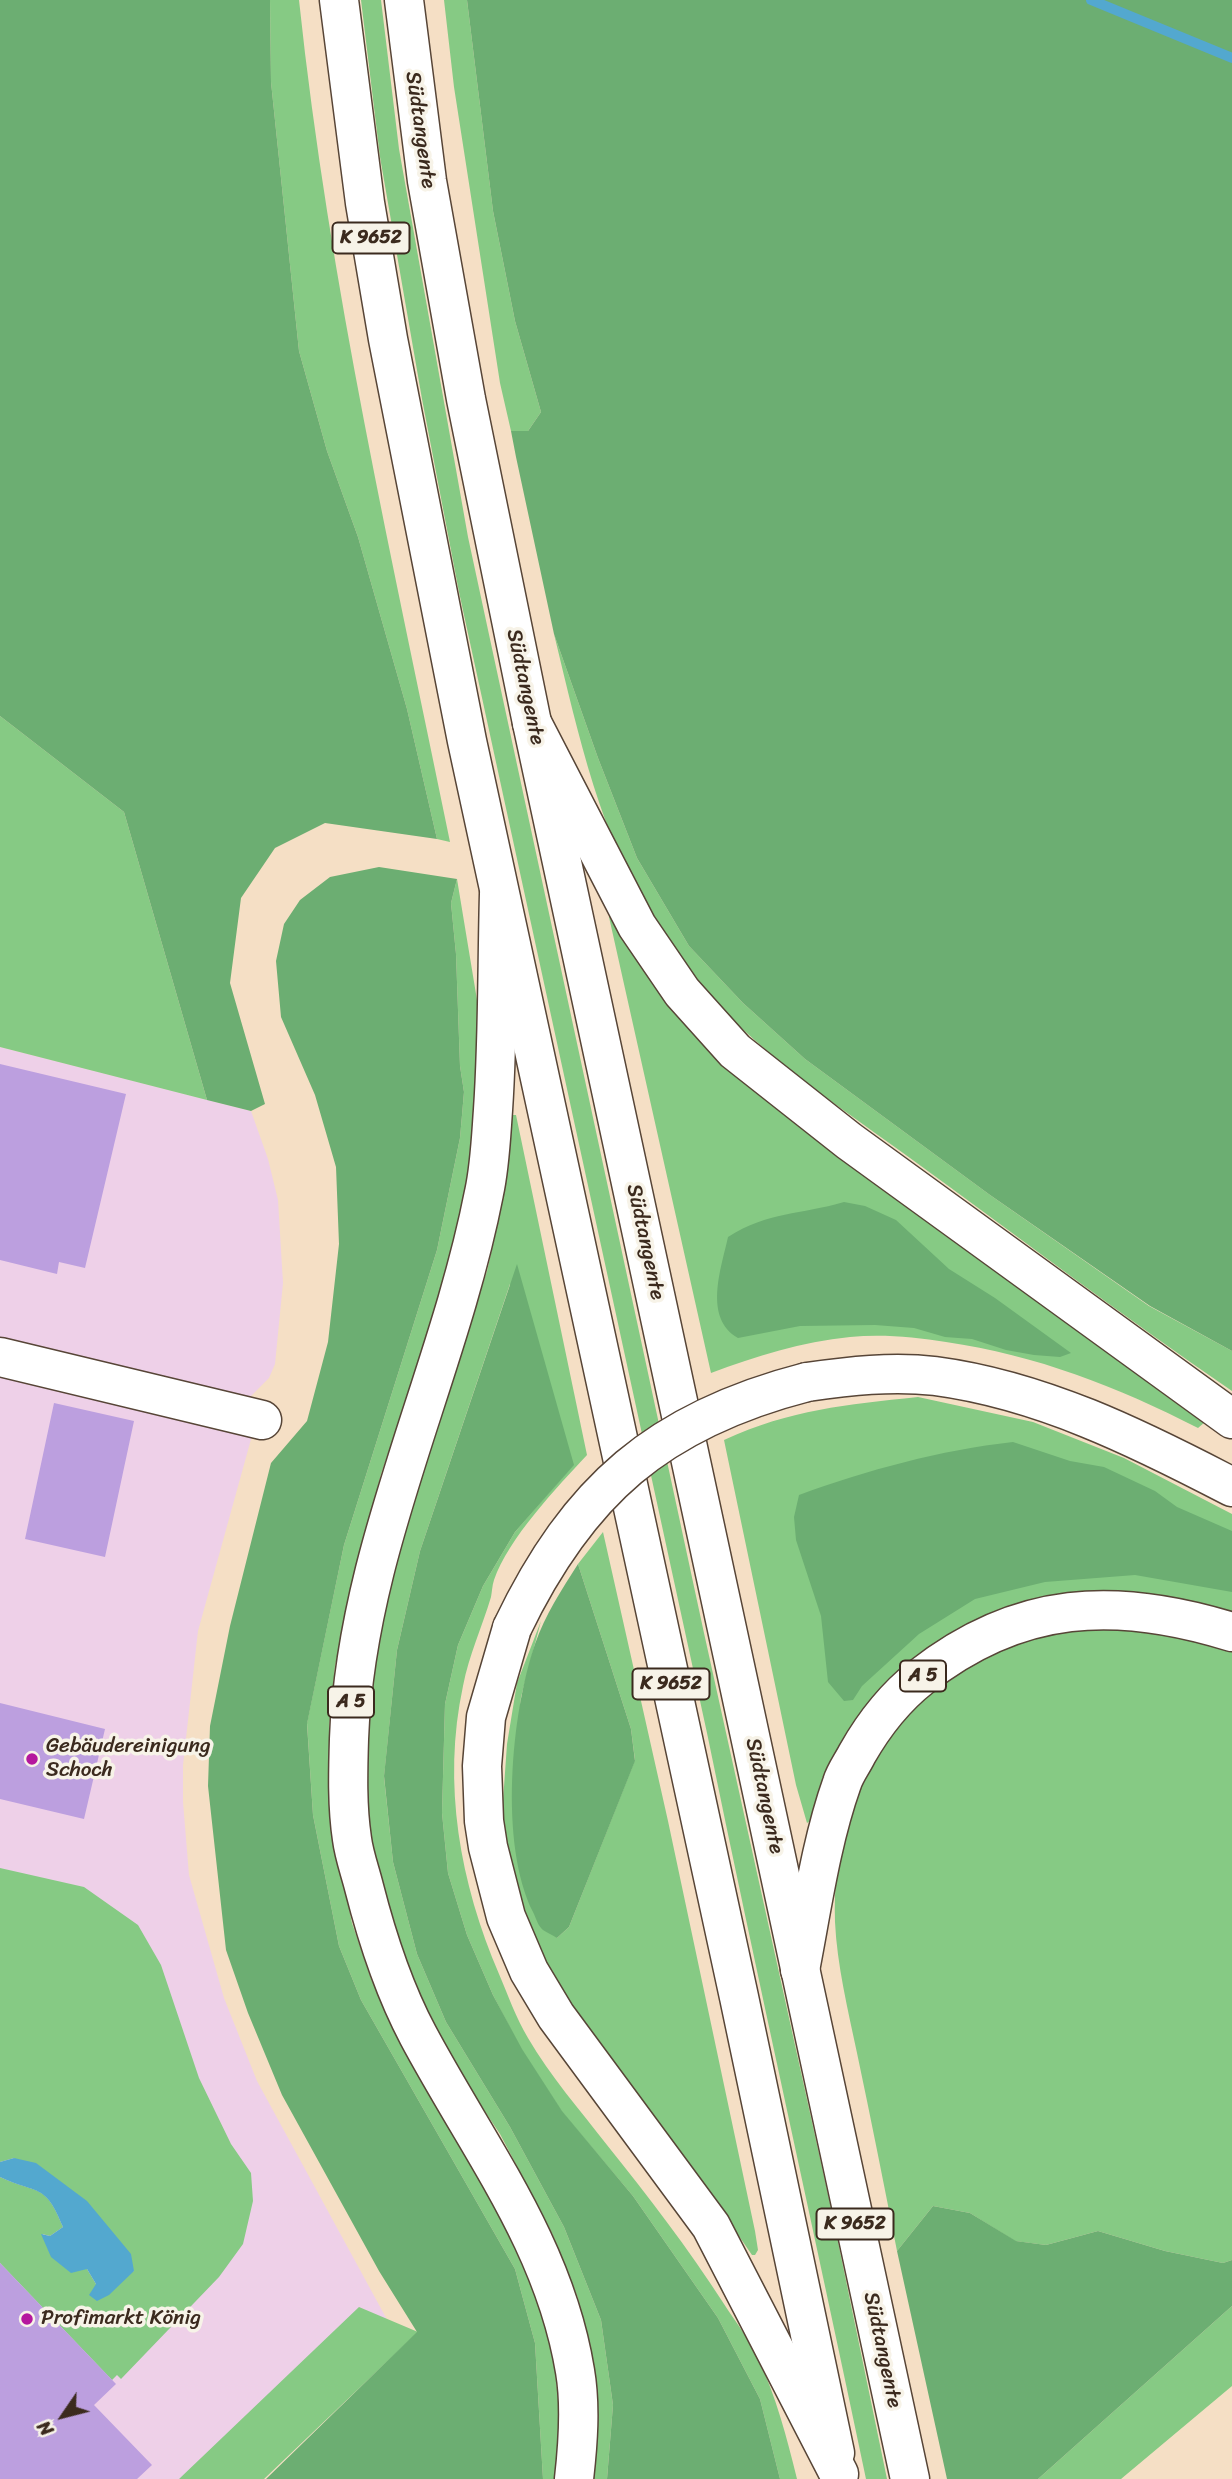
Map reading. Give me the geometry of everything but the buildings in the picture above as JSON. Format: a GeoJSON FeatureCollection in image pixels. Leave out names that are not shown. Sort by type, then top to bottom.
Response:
{"type":"FeatureCollection","features":[{"type":"Feature","properties":{"kind":"main road","name":"K 9652"},"geometry":{"type":"LineString","coordinates":[[339,0],[365,203],[459,701],[840,2476]]}},
{"type":"Feature","properties":{"kind":"main road","name":"Südtangente"},"geometry":{"type":"LineString","coordinates":[[404,0],[428,181],[466,399],[532,723],[910,2479]]}},
{"type":"Feature","properties":{"kind":"main road"},"geometry":{"type":"LineString","coordinates":[[532,723],[637,926],[682,992],[735,1051],[849,1141],[1232,1419]]}},
{"type":"Feature","properties":{"kind":"main road","name":"A 5"},"geometry":{"type":"LineString","coordinates":[[499,894],[495,1081],[485,1190],[459,1296],[385,1525],[359,1639],[350,1706],[348,1774],[352,1839],[391,1979],[418,2035],[517,2205],[544,2263],[563,2317],[576,2375],[578,2446],[574,2479]]}},
{"type":"Feature","properties":{"kind":"main road"},"geometry":{"type":"LineString","coordinates":[[0,1356],[262,1420]]}},
{"type":"Feature","properties":{"kind":"main road","name":"K 9652"},"geometry":{"type":"LineString","coordinates":[[840,2476],[711,2226],[556,2016],[529,1971],[510,1927],[488,1847],[482,1766],[486,1717],[512,1628],[545,1564],[575,1522],[619,1475],[668,1438],[699,1420],[772,1391],[807,1382],[885,1374],[933,1376],[1003,1390],[1091,1419],[1178,1459],[1232,1488]]}},
{"type":"Feature","properties":{"kind":"main road","name":"A 5"},"geometry":{"type":"LineString","coordinates":[[800,1970],[825,1840],[842,1780],[874,1724],[904,1690],[948,1656],[989,1633],[1034,1617],[1084,1611],[1133,1610],[1184,1618],[1232,1632]]}},
{"type":"Feature","properties":{"kind":"shaded area"},"geometry":{"type":"Polygon","coordinates":[[[0,1047],[251,1111],[268,1159],[278,1200],[283,1283],[275,1364],[269,1378],[251,1396],[253,1432],[198,1631],[183,1765],[189,1875],[224,1998],[257,2081],[390,2325],[232,2479],[0,2479],[0,1047]]]}},
{"type":"Feature","properties":{"kind":"green space"},"geometry":{"type":"Polygon","coordinates":[[[0,0],[270,0],[271,82],[299,351],[327,451],[358,537],[407,709],[437,839],[325,823],[275,848],[241,898],[230,983],[265,1104],[251,1111],[207,1100],[124,812],[0,716],[0,0]]]}},
{"type":"Feature","properties":{"kind":"green space"},"geometry":{"type":"Polygon","coordinates":[[[270,0],[299,0],[327,212],[345,317],[450,842],[437,839],[407,709],[358,537],[327,451],[299,351],[271,82],[270,0]]]}},
{"type":"Feature","properties":{"kind":"green space"},"geometry":{"type":"Polygon","coordinates":[[[361,0],[381,0],[399,149],[468,537],[831,2208],[887,2479],[866,2479],[459,592],[380,157],[361,0]]]}},
{"type":"Feature","properties":{"kind":"green space"},"geometry":{"type":"Polygon","coordinates":[[[444,0],[467,0],[493,211],[515,321],[541,412],[528,431],[511,431],[500,383],[454,87],[444,0]]]}},
{"type":"Feature","properties":{"kind":"green space"},"geometry":{"type":"Polygon","coordinates":[[[467,0],[1232,0],[1232,1351],[1150,1306],[990,1195],[805,1059],[743,1003],[689,946],[637,858],[554,634],[516,457],[511,431],[528,431],[541,412],[515,321],[493,211],[467,0]]]}},
{"type":"Feature","properties":{"kind":"green space"},"geometry":{"type":"Polygon","coordinates":[[[554,634],[637,858],[689,946],[743,1003],[805,1059],[990,1195],[1149,1306],[1232,1351],[1232,1391],[805,1082],[740,1027],[710,997],[682,964],[657,928],[620,858],[583,748],[554,634]]]}},
{"type":"Feature","properties":{"kind":"green space"},"geometry":{"type":"Polygon","coordinates":[[[0,716],[124,812],[207,1100],[0,1047],[0,716]]]}},
{"type":"Feature","properties":{"kind":"green space"},"geometry":{"type":"Polygon","coordinates":[[[379,867],[457,879],[451,903],[456,954],[460,1066],[464,1092],[460,1138],[437,1250],[344,1545],[307,1724],[313,1815],[339,1946],[361,2000],[515,2269],[535,2343],[543,2479],[266,2479],[417,2332],[379,2271],[282,2095],[248,2013],[226,1950],[208,1786],[210,1726],[230,1626],[271,1463],[307,1421],[328,1342],[339,1244],[336,1167],[315,1095],[281,1017],[276,961],[284,924],[300,900],[330,877],[379,867]]]}},
{"type":"Feature","properties":{"kind":"green space"},"geometry":{"type":"Polygon","coordinates":[[[457,879],[477,1000],[480,1066],[478,1125],[450,1272],[381,1474],[347,1610],[335,1666],[329,1728],[329,1786],[341,1871],[352,1923],[371,1979],[397,2034],[503,2216],[538,2300],[554,2361],[561,2429],[558,2479],[543,2479],[535,2343],[515,2269],[361,2000],[339,1946],[313,1815],[307,1723],[344,1545],[437,1250],[460,1138],[464,1092],[460,1066],[456,954],[451,903],[457,879]]]}},
{"type":"Feature","properties":{"kind":"green space"},"geometry":{"type":"Polygon","coordinates":[[[614,915],[638,955],[1205,1422],[1198,1428],[1107,1386],[1044,1364],[979,1348],[910,1337],[862,1336],[814,1342],[762,1355],[711,1373],[609,917],[614,915]]]}},
{"type":"Feature","properties":{"kind":"green space"},"geometry":{"type":"Polygon","coordinates":[[[512,1115],[516,1115],[587,1455],[534,1514],[510,1548],[494,1580],[469,1663],[457,1723],[454,1760],[458,1833],[465,1869],[485,1940],[524,2030],[556,2079],[682,2243],[750,2344],[776,2402],[797,2479],[780,2479],[760,2399],[718,2318],[633,2196],[562,2112],[521,2049],[493,1995],[467,1935],[448,1873],[442,1813],[445,1704],[458,1645],[483,1586],[515,1532],[573,1465],[555,1403],[510,1284],[420,1551],[397,1650],[384,1777],[393,1862],[417,1954],[446,2022],[510,2127],[564,2227],[601,2320],[613,2405],[607,2479],[593,2479],[597,2416],[578,2298],[552,2233],[500,2134],[427,2025],[363,1830],[361,1763],[378,1612],[487,1271],[499,1219],[512,1115]]]}},
{"type":"Feature","properties":{"kind":"green space"},"geometry":{"type":"Polygon","coordinates":[[[844,1202],[865,1206],[896,1220],[949,1269],[995,1298],[1071,1353],[1060,1357],[1034,1355],[914,1328],[875,1325],[800,1326],[738,1338],[727,1329],[721,1318],[717,1292],[728,1237],[757,1222],[844,1202]]]}},
{"type":"Feature","properties":{"kind":"green space"},"geometry":{"type":"Polygon","coordinates":[[[517,1264],[574,1465],[515,1532],[483,1586],[458,1645],[445,1704],[442,1813],[448,1873],[467,1935],[493,1995],[522,2049],[562,2111],[633,2196],[718,2318],[760,2399],[780,2479],[607,2479],[613,2405],[601,2320],[564,2227],[510,2127],[446,2022],[417,1954],[393,1862],[384,1776],[397,1650],[420,1551],[517,1264]]]}},
{"type":"Feature","properties":{"kind":"green space"},"geometry":{"type":"Polygon","coordinates":[[[918,1397],[1033,1422],[1124,1458],[1232,1514],[1232,1618],[978,1624],[807,1823],[796,1785],[724,1440],[796,1415],[842,1406],[918,1397]]]}},
{"type":"Feature","properties":{"kind":"green space"},"geometry":{"type":"Polygon","coordinates":[[[1013,1442],[1070,1461],[1104,1467],[1155,1491],[1177,1507],[1232,1531],[1232,1592],[1135,1575],[1045,1582],[975,1599],[919,1634],[862,1686],[853,1700],[844,1701],[828,1682],[821,1616],[796,1540],[794,1517],[799,1495],[904,1462],[1013,1442]]]}},
{"type":"Feature","properties":{"kind":"green space"},"geometry":{"type":"Polygon","coordinates":[[[603,1532],[668,1821],[755,2231],[758,2250],[755,2255],[752,2255],[712,2197],[539,1970],[503,1842],[507,1744],[517,1683],[541,1621],[521,1697],[514,1771],[557,1938],[569,1927],[635,1760],[631,1729],[578,1564],[603,1532]]]}},
{"type":"Feature","properties":{"kind":"green space"},"geometry":{"type":"Polygon","coordinates":[[[578,1564],[631,1729],[635,1761],[569,1927],[557,1938],[540,1926],[522,1884],[512,1816],[512,1779],[520,1706],[535,1644],[549,1613],[578,1564]]]}},
{"type":"Feature","properties":{"kind":"green space"},"geometry":{"type":"Polygon","coordinates":[[[1115,1626],[1203,1643],[1232,1652],[1232,2260],[1223,2263],[1165,2251],[1098,2231],[1046,2245],[1015,2241],[970,2213],[933,2206],[897,2251],[838,1955],[836,1882],[847,1816],[860,1782],[901,1722],[927,1696],[956,1674],[988,1655],[1021,1641],[1056,1631],[1115,1626]]]}},
{"type":"Feature","properties":{"kind":"green space"},"geometry":{"type":"Polygon","coordinates":[[[0,1868],[84,1887],[138,1925],[161,1965],[199,2078],[231,2144],[251,2173],[253,2201],[243,2244],[219,2277],[121,2379],[117,2375],[112,2380],[0,2263],[0,2177],[45,2196],[63,2227],[50,2236],[42,2234],[87,2269],[96,2284],[134,2271],[14,2158],[0,2162],[0,1868]]]}},
{"type":"Feature","properties":{"kind":"green space"},"geometry":{"type":"Polygon","coordinates":[[[933,2206],[970,2213],[1016,2241],[1046,2245],[1098,2231],[1165,2251],[1223,2263],[1232,2260],[1232,2306],[1038,2479],[947,2479],[897,2251],[933,2206]]]}},
{"type":"Feature","properties":{"kind":"green space"},"geometry":{"type":"Polygon","coordinates":[[[1232,2306],[1232,2386],[1121,2479],[1038,2479],[1232,2306]]]}},
{"type":"Feature","properties":{"kind":"green space"},"geometry":{"type":"Polygon","coordinates":[[[359,2307],[418,2332],[264,2479],[179,2479],[359,2307]]]}},
{"type":"Feature","properties":{"kind":"water"},"geometry":{"type":"Polygon","coordinates":[[[14,2158],[36,2163],[87,2201],[131,2254],[134,2271],[109,2295],[97,2301],[89,2295],[96,2284],[87,2269],[71,2273],[51,2257],[41,2234],[50,2236],[63,2227],[45,2196],[0,2177],[0,2162],[14,2158]]]}},
{"type":"Feature","properties":{"kind":"waterway"},"geometry":{"type":"LineString","coordinates":[[1091,0],[1232,58]]}},
{"type":"Feature","properties":{"kind":"place","name":"Gebäudereinigung Schoch"},"geometry":{"type":"Point","coordinates":[32,1759]}},
{"type":"Feature","properties":{"kind":"place","name":"Profimarkt König"},"geometry":{"type":"Point","coordinates":[27,2319]}}]}
